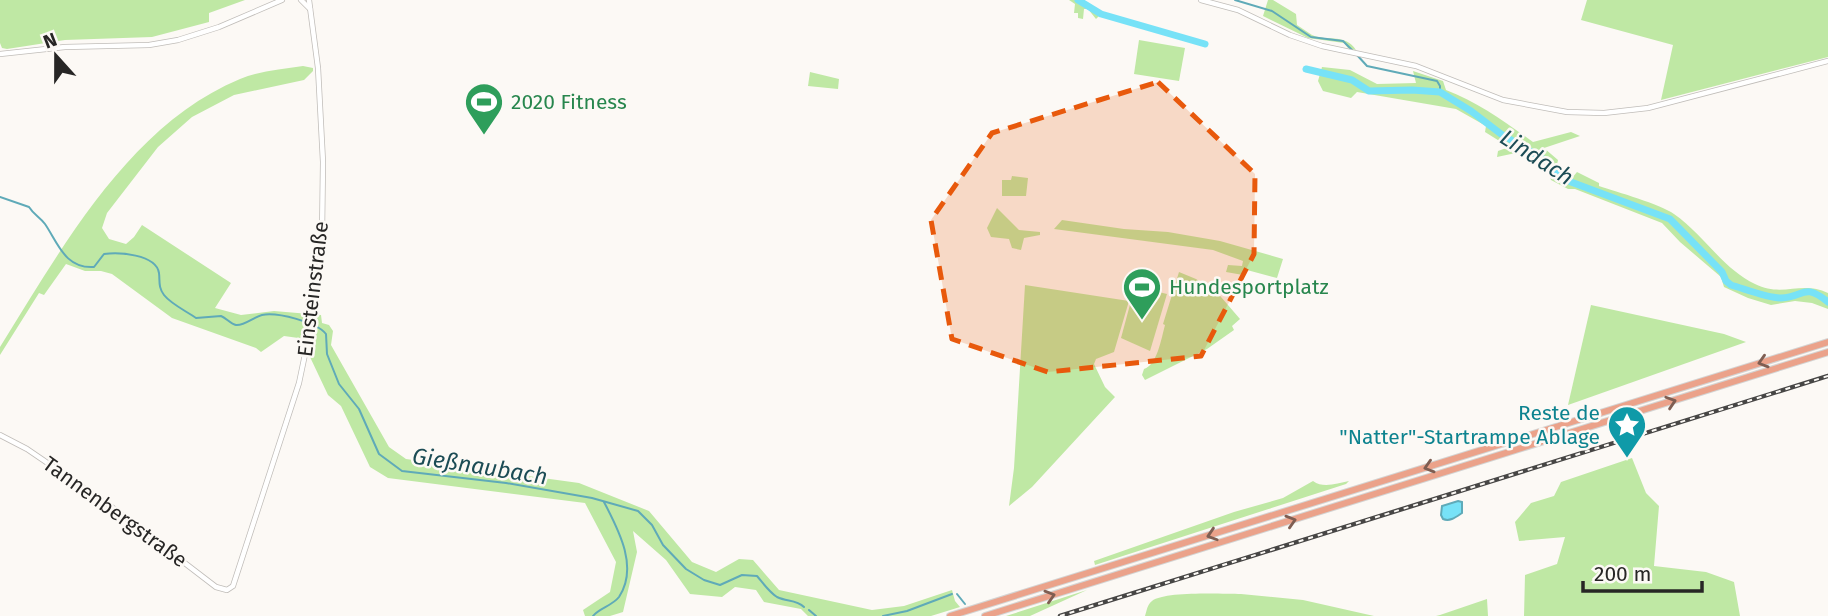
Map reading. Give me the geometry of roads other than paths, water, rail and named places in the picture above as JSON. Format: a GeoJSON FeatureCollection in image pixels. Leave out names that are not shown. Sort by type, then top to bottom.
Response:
{"type":"FeatureCollection","features":[{"type":"Feature","properties":{"kind":"highway"},"geometry":{"type":"LineString","coordinates":[[950,616],[1828,342]]}},
{"type":"Feature","properties":{"kind":"highway"},"geometry":{"type":"LineString","coordinates":[[985,616],[1828,352]]}},
{"type":"Feature","properties":{"kind":"main road"},"geometry":{"type":"LineString","coordinates":[[0,54],[65,47],[140,46],[170,42],[210,31],[282,0]]}},
{"type":"Feature","properties":{"kind":"main road"},"geometry":{"type":"LineString","coordinates":[[301,0],[308,5],[313,16]]}},
{"type":"Feature","properties":{"kind":"main road","name":"Einsteinstraße"},"geometry":{"type":"LineString","coordinates":[[227,590],[233,586],[236,578],[286,426],[314,319],[322,235],[322,124],[313,16],[309,0]]}},
{"type":"Feature","properties":{"kind":"main road"},"geometry":{"type":"LineString","coordinates":[[1201,0],[1238,10],[1309,42],[1416,66],[1503,100],[1541,109],[1594,114],[1638,110],[1828,61]]}},
{"type":"Feature","properties":{"kind":"main road","name":"Tannenbergstraße"},"geometry":{"type":"LineString","coordinates":[[0,435],[27,449],[109,505],[216,587],[222,591],[227,590]]}},
{"type":"Feature","properties":{"kind":"water"},"geometry":{"type":"Polygon","coordinates":[[[1462,502],[1462,513],[1451,519],[1443,519],[1442,506],[1462,502]]]}},
{"type":"Feature","properties":{"kind":"waterway","name":"Lindach"},"geometry":{"type":"LineString","coordinates":[[1078,0],[1101,14],[1205,44]]}},
{"type":"Feature","properties":{"kind":"waterway"},"geometry":{"type":"LineString","coordinates":[[1235,0],[1272,11],[1311,37],[1343,41],[1353,51]]}},
{"type":"Feature","properties":{"kind":"waterway"},"geometry":{"type":"LineString","coordinates":[[1357,55],[1367,66],[1437,81],[1440,92]]}},
{"type":"Feature","properties":{"kind":"waterway","name":"Lindach"},"geometry":{"type":"LineString","coordinates":[[1306,69],[1352,80],[1369,91],[1440,92],[1545,160],[1554,172],[1571,182],[1670,219],[1722,272],[1731,285],[1776,298],[1808,292],[1828,302]]}},
{"type":"Feature","properties":{"kind":"waterway","name":"Gießnaubach"},"geometry":{"type":"LineString","coordinates":[[0,197],[29,207],[45,224],[64,253],[76,264],[94,267],[104,254],[110,253],[127,254],[151,262],[159,273],[160,287],[164,295],[196,318],[221,316],[239,325],[269,314],[306,322],[321,330],[326,334],[327,354],[339,384],[359,409],[379,454],[402,471],[506,483],[592,498],[638,511],[652,525],[663,545],[686,569],[704,580],[720,585],[742,575],[757,576],[777,597],[804,607]]}},
{"type":"Feature","properties":{"kind":"waterway","name":"Gießnaubach"},"geometry":{"type":"LineString","coordinates":[[593,616],[619,597],[627,573],[624,548],[604,502]]}},
{"type":"Feature","properties":{"kind":"waterway"},"geometry":{"type":"LineString","coordinates":[[883,616],[907,611],[952,594]]}},
{"type":"Feature","properties":{"kind":"waterway"},"geometry":{"type":"LineString","coordinates":[[957,594],[965,604]]}},
{"type":"Feature","properties":{"kind":"waterway"},"geometry":{"type":"LineString","coordinates":[[809,610],[816,616]]}},
{"type":"Feature","properties":{"kind":"railway"},"geometry":{"type":"LineString","coordinates":[[1060,616],[1828,376]]}},
{"type":"Feature","properties":{"kind":"place","name":"2020 Fitness"},"geometry":{"type":"Point","coordinates":[484,136]}},
{"type":"Feature","properties":{"kind":"place","name":"Hundesportplatz"},"geometry":{"type":"Point","coordinates":[1142,321]}},
{"type":"Feature","properties":{"kind":"place","name":"Reste de \"Natter\"-Startrampe Ablage"},"geometry":{"type":"Point","coordinates":[1627,459]}}]}
